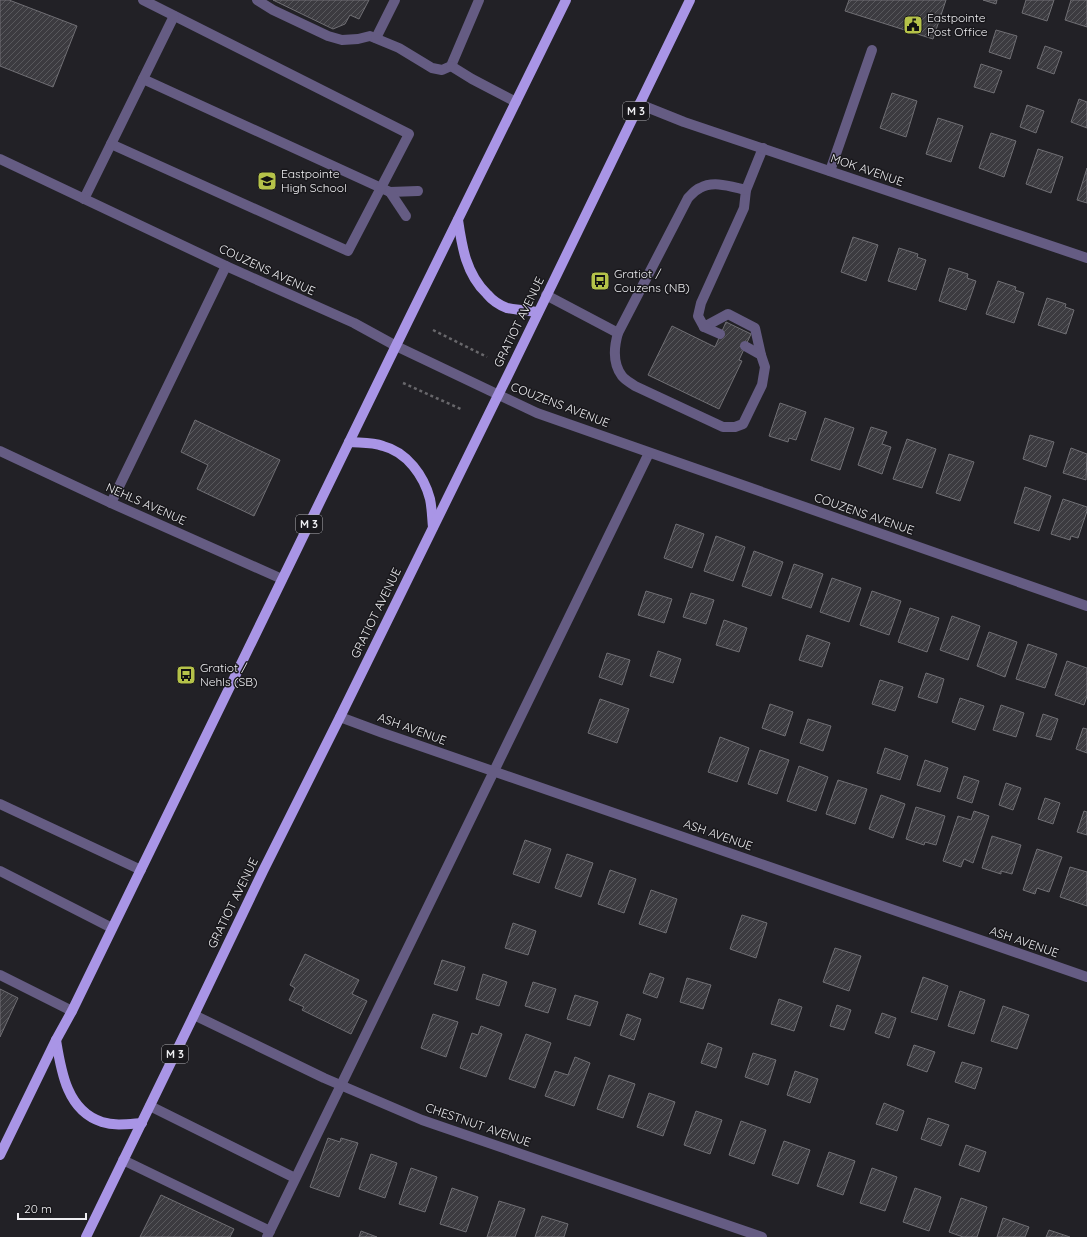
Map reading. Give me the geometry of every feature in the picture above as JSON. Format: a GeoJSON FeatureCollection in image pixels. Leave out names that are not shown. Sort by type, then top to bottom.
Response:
{"type":"FeatureCollection","features":[{"type":"Feature","properties":{"kind":"main road","name":"M 3"},"geometry":{"type":"LineString","coordinates":[[0,1155],[56,1040],[72,1011],[566,0]]}},
{"type":"Feature","properties":{"kind":"main road","name":"GRATIOT AVENUE"},"geometry":{"type":"LineString","coordinates":[[86,1237],[263,871],[498,395],[690,0]]}},
{"type":"Feature","properties":{"kind":"main road"},"geometry":{"type":"LineString","coordinates":[[458,220],[461,244],[466,263],[474,279],[484,291],[493,300],[506,307],[538,312]]}},
{"type":"Feature","properties":{"kind":"main road"},"geometry":{"type":"LineString","coordinates":[[349,442],[369,443],[385,446],[400,454],[413,466],[423,480],[430,499],[433,527]]}},
{"type":"Feature","properties":{"kind":"main road"},"geometry":{"type":"LineString","coordinates":[[56,1040],[60,1066],[66,1085],[75,1102],[87,1114],[102,1122],[121,1124],[142,1123]]}},
{"type":"Feature","properties":{"kind":"street"},"geometry":{"type":"LineString","coordinates":[[111,144],[348,251],[385,190],[409,134],[143,0]]}},
{"type":"Feature","properties":{"kind":"street"},"geometry":{"type":"LineString","coordinates":[[257,0],[273,10],[328,36],[342,40],[358,39],[370,36],[399,48],[432,68],[442,70],[451,66],[479,0]]}},
{"type":"Feature","properties":{"kind":"street"},"geometry":{"type":"LineString","coordinates":[[376,38],[395,0]]}},
{"type":"Feature","properties":{"kind":"street"},"geometry":{"type":"LineString","coordinates":[[84,199],[174,16]]}},
{"type":"Feature","properties":{"kind":"street"},"geometry":{"type":"LineString","coordinates":[[830,171],[872,50]]}},
{"type":"Feature","properties":{"kind":"street"},"geometry":{"type":"LineString","coordinates":[[451,66],[516,102]]}},
{"type":"Feature","properties":{"kind":"street"},"geometry":{"type":"LineString","coordinates":[[143,79],[385,190],[418,192]]}},
{"type":"Feature","properties":{"kind":"street","name":"MOK AVENUE"},"geometry":{"type":"LineString","coordinates":[[639,104],[684,122],[1087,258]]}},
{"type":"Feature","properties":{"kind":"street"},"geometry":{"type":"LineString","coordinates":[[720,334],[704,327],[698,316],[701,303],[744,208],[746,190],[763,148]]}},
{"type":"Feature","properties":{"kind":"street","name":"COUZENS AVENUE"},"geometry":{"type":"LineString","coordinates":[[0,159],[226,266],[354,323],[396,346],[537,413],[1087,606]]}},
{"type":"Feature","properties":{"kind":"street"},"geometry":{"type":"LineString","coordinates":[[704,327],[728,314],[755,328],[765,366],[762,385],[743,424],[735,427],[723,427],[635,386],[622,377],[615,362],[614,347],[618,333],[688,198],[699,188],[710,184],[746,190]]}},
{"type":"Feature","properties":{"kind":"street"},"geometry":{"type":"LineString","coordinates":[[385,190],[406,216]]}},
{"type":"Feature","properties":{"kind":"street"},"geometry":{"type":"LineString","coordinates":[[111,503],[226,266]]}},
{"type":"Feature","properties":{"kind":"street"},"geometry":{"type":"LineString","coordinates":[[546,295],[618,333]]}},
{"type":"Feature","properties":{"kind":"street"},"geometry":{"type":"LineString","coordinates":[[745,346],[762,355]]}},
{"type":"Feature","properties":{"kind":"street","name":"NEHLS AVENUE"},"geometry":{"type":"LineString","coordinates":[[0,451],[111,503],[282,579]]}},
{"type":"Feature","properties":{"kind":"street"},"geometry":{"type":"LineString","coordinates":[[123,1160],[268,1234],[649,453]]}},
{"type":"Feature","properties":{"kind":"street","name":"ASH AVENUE"},"geometry":{"type":"LineString","coordinates":[[340,717],[1087,978]]}},
{"type":"Feature","properties":{"kind":"street"},"geometry":{"type":"LineString","coordinates":[[0,804],[141,870]]}},
{"type":"Feature","properties":{"kind":"street"},"geometry":{"type":"LineString","coordinates":[[0,871],[112,928]]}},
{"type":"Feature","properties":{"kind":"street"},"geometry":{"type":"LineString","coordinates":[[0,975],[72,1011]]}},
{"type":"Feature","properties":{"kind":"street","name":"CHESTNUT AVENUE"},"geometry":{"type":"LineString","coordinates":[[194,1015],[340,1084],[422,1120],[762,1237]]}},
{"type":"Feature","properties":{"kind":"street"},"geometry":{"type":"LineString","coordinates":[[150,1106],[296,1178]]}},
{"type":"Feature","properties":{"kind":"path"},"geometry":{"type":"LineString","coordinates":[[434,330],[487,358]]}},
{"type":"Feature","properties":{"kind":"path"},"geometry":{"type":"LineString","coordinates":[[403,383],[462,410]]}},
{"type":"Feature","properties":{"kind":"building"},"geometry":{"type":"Polygon","coordinates":[[[0,0],[9,0],[77,26],[53,87],[0,66],[0,0]]]}},
{"type":"Feature","properties":{"kind":"building"},"geometry":{"type":"Polygon","coordinates":[[[273,0],[369,0],[359,19],[350,15],[345,24],[333,29],[273,0]]]}},
{"type":"Feature","properties":{"kind":"building","name":"Eastpointe Post Office"},"geometry":{"type":"Polygon","coordinates":[[[849,0],[946,0],[933,39],[845,11],[849,0]]]}},
{"type":"Feature","properties":{"kind":"building"},"geometry":{"type":"Polygon","coordinates":[[[983,0],[997,0],[996,4],[983,0]]]}},
{"type":"Feature","properties":{"kind":"building"},"geometry":{"type":"Polygon","coordinates":[[[1026,0],[1054,0],[1047,21],[1022,13],[1026,0]]]}},
{"type":"Feature","properties":{"kind":"building"},"geometry":{"type":"Polygon","coordinates":[[[1071,0],[1087,0],[1087,27],[1065,20],[1071,0]]]}},
{"type":"Feature","properties":{"kind":"building"},"geometry":{"type":"Polygon","coordinates":[[[996,30],[1017,36],[1010,59],[989,52],[996,30]]]}},
{"type":"Feature","properties":{"kind":"building"},"geometry":{"type":"Polygon","coordinates":[[[1045,46],[1062,52],[1054,74],[1037,68],[1045,46]]]}},
{"type":"Feature","properties":{"kind":"building"},"geometry":{"type":"Polygon","coordinates":[[[981,64],[1002,71],[994,93],[974,87],[981,64]]]}},
{"type":"Feature","properties":{"kind":"building"},"geometry":{"type":"Polygon","coordinates":[[[892,93],[917,101],[906,137],[880,128],[892,93]]]}},
{"type":"Feature","properties":{"kind":"building"},"geometry":{"type":"Polygon","coordinates":[[[1079,99],[1087,102],[1087,128],[1071,122],[1079,99]]]}},
{"type":"Feature","properties":{"kind":"building"},"geometry":{"type":"Polygon","coordinates":[[[1027,105],[1044,111],[1036,133],[1020,127],[1027,105]]]}},
{"type":"Feature","properties":{"kind":"building"},"geometry":{"type":"Polygon","coordinates":[[[938,118],[963,126],[951,162],[926,154],[938,118]]]}},
{"type":"Feature","properties":{"kind":"building"},"geometry":{"type":"Polygon","coordinates":[[[991,133],[1016,141],[1004,177],[979,168],[991,133]]]}},
{"type":"Feature","properties":{"kind":"building"},"geometry":{"type":"Polygon","coordinates":[[[1038,149],[1063,157],[1051,193],[1026,184],[1038,149]]]}},
{"type":"Feature","properties":{"kind":"building"},"geometry":{"type":"Polygon","coordinates":[[[1087,168],[1087,203],[1077,200],[1087,168]]]}},
{"type":"Feature","properties":{"kind":"building"},"geometry":{"type":"Polygon","coordinates":[[[853,237],[878,245],[866,281],[841,272],[853,237]]]}},
{"type":"Feature","properties":{"kind":"building"},"geometry":{"type":"Polygon","coordinates":[[[899,248],[918,254],[917,257],[926,260],[916,290],[888,281],[899,248]]]}},
{"type":"Feature","properties":{"kind":"building"},"geometry":{"type":"Polygon","coordinates":[[[949,268],[968,274],[967,278],[976,281],[966,310],[939,301],[949,268]]]}},
{"type":"Feature","properties":{"kind":"building"},"geometry":{"type":"Polygon","coordinates":[[[998,281],[1016,287],[1015,290],[1024,293],[1014,323],[986,314],[998,281]]]}},
{"type":"Feature","properties":{"kind":"building"},"geometry":{"type":"Polygon","coordinates":[[[1047,298],[1066,304],[1065,307],[1074,310],[1066,334],[1038,325],[1047,298]]]}},
{"type":"Feature","properties":{"kind":"building"},"geometry":{"type":"Polygon","coordinates":[[[726,322],[751,334],[739,360],[742,361],[719,409],[648,375],[672,326],[715,347],[726,322]]]}},
{"type":"Feature","properties":{"kind":"building"},"geometry":{"type":"Polygon","coordinates":[[[780,403],[806,412],[796,440],[789,438],[788,442],[769,436],[780,403]]]}},
{"type":"Feature","properties":{"kind":"building"},"geometry":{"type":"Polygon","coordinates":[[[825,418],[854,428],[840,470],[811,460],[825,418]]]}},
{"type":"Feature","properties":{"kind":"building"},"geometry":{"type":"Polygon","coordinates":[[[195,420],[280,460],[254,516],[197,489],[208,465],[181,452],[195,420]]]}},
{"type":"Feature","properties":{"kind":"building"},"geometry":{"type":"Polygon","coordinates":[[[871,427],[887,432],[882,444],[891,447],[882,474],[858,465],[871,427]]]}},
{"type":"Feature","properties":{"kind":"building"},"geometry":{"type":"Polygon","coordinates":[[[1030,435],[1054,442],[1046,467],[1023,459],[1030,435]]]}},
{"type":"Feature","properties":{"kind":"building"},"geometry":{"type":"Polygon","coordinates":[[[907,439],[936,449],[922,488],[893,479],[907,439]]]}},
{"type":"Feature","properties":{"kind":"building"},"geometry":{"type":"Polygon","coordinates":[[[1071,448],[1087,454],[1086,480],[1063,473],[1071,448]]]}},
{"type":"Feature","properties":{"kind":"building"},"geometry":{"type":"Polygon","coordinates":[[[949,454],[974,462],[960,501],[936,493],[949,454]]]}},
{"type":"Feature","properties":{"kind":"building"},"geometry":{"type":"Polygon","coordinates":[[[1025,487],[1051,496],[1039,531],[1014,523],[1025,487]]]}},
{"type":"Feature","properties":{"kind":"building"},"geometry":{"type":"Polygon","coordinates":[[[1063,499],[1087,507],[1078,538],[1071,536],[1070,540],[1051,534],[1063,499]]]}},
{"type":"Feature","properties":{"kind":"building"},"geometry":{"type":"Polygon","coordinates":[[[676,524],[704,534],[692,568],[664,558],[676,524]]]}},
{"type":"Feature","properties":{"kind":"building"},"geometry":{"type":"Polygon","coordinates":[[[716,536],[745,547],[733,581],[704,571],[716,536]]]}},
{"type":"Feature","properties":{"kind":"building"},"geometry":{"type":"Polygon","coordinates":[[[754,551],[783,562],[771,596],[742,586],[754,551]]]}},
{"type":"Feature","properties":{"kind":"building"},"geometry":{"type":"Polygon","coordinates":[[[794,564],[823,574],[811,608],[782,598],[794,564]]]}},
{"type":"Feature","properties":{"kind":"building"},"geometry":{"type":"Polygon","coordinates":[[[832,578],[861,588],[849,622],[820,612],[832,578]]]}},
{"type":"Feature","properties":{"kind":"building"},"geometry":{"type":"Polygon","coordinates":[[[646,591],[672,599],[664,623],[638,615],[646,591]]]}},
{"type":"Feature","properties":{"kind":"building"},"geometry":{"type":"Polygon","coordinates":[[[872,591],[901,601],[889,635],[860,625],[872,591]]]}},
{"type":"Feature","properties":{"kind":"building"},"geometry":{"type":"Polygon","coordinates":[[[691,593],[714,600],[706,624],[683,617],[691,593]]]}},
{"type":"Feature","properties":{"kind":"building"},"geometry":{"type":"Polygon","coordinates":[[[910,608],[939,618],[927,652],[898,642],[910,608]]]}},
{"type":"Feature","properties":{"kind":"building"},"geometry":{"type":"Polygon","coordinates":[[[952,616],[980,626],[968,660],[940,650],[952,616]]]}},
{"type":"Feature","properties":{"kind":"building"},"geometry":{"type":"Polygon","coordinates":[[[724,620],[747,628],[739,652],[716,645],[724,620]]]}},
{"type":"Feature","properties":{"kind":"building"},"geometry":{"type":"Polygon","coordinates":[[[989,632],[1017,642],[1005,677],[977,666],[989,632]]]}},
{"type":"Feature","properties":{"kind":"building"},"geometry":{"type":"Polygon","coordinates":[[[807,635],[830,643],[822,667],[799,660],[807,635]]]}},
{"type":"Feature","properties":{"kind":"building"},"geometry":{"type":"Polygon","coordinates":[[[1028,644],[1057,654],[1045,688],[1016,679],[1028,644]]]}},
{"type":"Feature","properties":{"kind":"building"},"geometry":{"type":"Polygon","coordinates":[[[658,651],[681,659],[673,683],[650,676],[658,651]]]}},
{"type":"Feature","properties":{"kind":"building"},"geometry":{"type":"Polygon","coordinates":[[[607,653],[630,660],[622,685],[599,677],[607,653]]]}},
{"type":"Feature","properties":{"kind":"building"},"geometry":{"type":"Polygon","coordinates":[[[1067,661],[1087,668],[1087,696],[1084,705],[1055,695],[1067,661]]]}},
{"type":"Feature","properties":{"kind":"building"},"geometry":{"type":"Polygon","coordinates":[[[926,673],[944,679],[937,703],[918,697],[926,673]]]}},
{"type":"Feature","properties":{"kind":"building"},"geometry":{"type":"Polygon","coordinates":[[[880,680],[903,687],[895,711],[872,704],[880,680]]]}},
{"type":"Feature","properties":{"kind":"building"},"geometry":{"type":"Polygon","coordinates":[[[960,698],[984,706],[975,730],[952,722],[960,698]]]}},
{"type":"Feature","properties":{"kind":"building"},"geometry":{"type":"Polygon","coordinates":[[[600,699],[629,709],[617,743],[588,733],[600,699]]]}},
{"type":"Feature","properties":{"kind":"building"},"geometry":{"type":"Polygon","coordinates":[[[770,704],[793,712],[785,736],[762,728],[770,704]]]}},
{"type":"Feature","properties":{"kind":"building"},"geometry":{"type":"Polygon","coordinates":[[[1001,705],[1024,713],[1016,737],[993,730],[1001,705]]]}},
{"type":"Feature","properties":{"kind":"building"},"geometry":{"type":"Polygon","coordinates":[[[1043,714],[1058,719],[1051,740],[1036,736],[1043,714]]]}},
{"type":"Feature","properties":{"kind":"building"},"geometry":{"type":"Polygon","coordinates":[[[808,719],[831,726],[823,751],[800,743],[808,719]]]}},
{"type":"Feature","properties":{"kind":"building"},"geometry":{"type":"Polygon","coordinates":[[[1083,728],[1087,729],[1087,753],[1076,749],[1083,728]]]}},
{"type":"Feature","properties":{"kind":"building"},"geometry":{"type":"Polygon","coordinates":[[[720,737],[749,748],[737,782],[708,772],[720,737]]]}},
{"type":"Feature","properties":{"kind":"building"},"geometry":{"type":"Polygon","coordinates":[[[885,748],[908,756],[900,780],[877,773],[885,748]]]}},
{"type":"Feature","properties":{"kind":"building"},"geometry":{"type":"Polygon","coordinates":[[[760,750],[789,760],[777,794],[748,784],[760,750]]]}},
{"type":"Feature","properties":{"kind":"building"},"geometry":{"type":"Polygon","coordinates":[[[925,760],[948,768],[940,792],[917,785],[925,760]]]}},
{"type":"Feature","properties":{"kind":"building"},"geometry":{"type":"Polygon","coordinates":[[[799,766],[828,777],[816,811],[787,801],[799,766]]]}},
{"type":"Feature","properties":{"kind":"building"},"geometry":{"type":"Polygon","coordinates":[[[964,776],[979,781],[972,803],[957,798],[964,776]]]}},
{"type":"Feature","properties":{"kind":"building"},"geometry":{"type":"Polygon","coordinates":[[[838,780],[867,789],[855,824],[826,814],[838,780]]]}},
{"type":"Feature","properties":{"kind":"building"},"geometry":{"type":"Polygon","coordinates":[[[1006,783],[1021,788],[1013,810],[999,805],[1006,783]]]}},
{"type":"Feature","properties":{"kind":"building"},"geometry":{"type":"Polygon","coordinates":[[[881,795],[905,804],[893,838],[869,829],[881,795]]]}},
{"type":"Feature","properties":{"kind":"building"},"geometry":{"type":"Polygon","coordinates":[[[1045,798],[1060,803],[1053,824],[1038,819],[1045,798]]]}},
{"type":"Feature","properties":{"kind":"building"},"geometry":{"type":"Polygon","coordinates":[[[916,807],[945,816],[936,845],[925,842],[924,845],[906,839],[916,807]]]}},
{"type":"Feature","properties":{"kind":"building"},"geometry":{"type":"Polygon","coordinates":[[[974,811],[989,816],[973,863],[964,859],[961,867],[943,861],[958,816],[971,820],[974,811]]]}},
{"type":"Feature","properties":{"kind":"building"},"geometry":{"type":"Polygon","coordinates":[[[1084,811],[1087,812],[1087,835],[1077,832],[1084,811]]]}},
{"type":"Feature","properties":{"kind":"building"},"geometry":{"type":"Polygon","coordinates":[[[992,836],[1021,845],[1012,874],[1001,871],[1001,874],[982,868],[992,836]]]}},
{"type":"Feature","properties":{"kind":"building"},"geometry":{"type":"Polygon","coordinates":[[[525,840],[551,849],[539,883],[513,874],[525,840]]]}},
{"type":"Feature","properties":{"kind":"building"},"geometry":{"type":"Polygon","coordinates":[[[1037,849],[1062,857],[1049,892],[1037,888],[1035,894],[1023,890],[1037,849]]]}},
{"type":"Feature","properties":{"kind":"building"},"geometry":{"type":"Polygon","coordinates":[[[567,854],[593,863],[581,897],[555,888],[567,854]]]}},
{"type":"Feature","properties":{"kind":"building"},"geometry":{"type":"Polygon","coordinates":[[[1070,867],[1087,872],[1087,906],[1060,897],[1070,867]]]}},
{"type":"Feature","properties":{"kind":"building"},"geometry":{"type":"Polygon","coordinates":[[[610,870],[636,879],[624,913],[598,904],[610,870]]]}},
{"type":"Feature","properties":{"kind":"building"},"geometry":{"type":"Polygon","coordinates":[[[651,890],[677,899],[666,933],[639,924],[651,890]]]}},
{"type":"Feature","properties":{"kind":"building"},"geometry":{"type":"Polygon","coordinates":[[[742,915],[767,923],[756,958],[730,949],[742,915]]]}},
{"type":"Feature","properties":{"kind":"building"},"geometry":{"type":"Polygon","coordinates":[[[513,923],[536,931],[528,955],[505,948],[513,923]]]}},
{"type":"Feature","properties":{"kind":"building"},"geometry":{"type":"Polygon","coordinates":[[[835,948],[861,956],[849,991],[823,982],[835,948]]]}},
{"type":"Feature","properties":{"kind":"building"},"geometry":{"type":"Polygon","coordinates":[[[305,954],[359,980],[352,994],[367,1001],[351,1034],[302,1010],[304,1007],[289,1000],[295,988],[290,985],[305,954]]]}},
{"type":"Feature","properties":{"kind":"building"},"geometry":{"type":"Polygon","coordinates":[[[442,960],[465,967],[457,991],[434,984],[442,960]]]}},
{"type":"Feature","properties":{"kind":"building"},"geometry":{"type":"Polygon","coordinates":[[[650,973],[664,978],[657,998],[643,993],[650,973]]]}},
{"type":"Feature","properties":{"kind":"building"},"geometry":{"type":"Polygon","coordinates":[[[483,974],[507,982],[499,1006],[476,999],[483,974]]]}},
{"type":"Feature","properties":{"kind":"building"},"geometry":{"type":"Polygon","coordinates":[[[923,977],[948,986],[937,1020],[911,1012],[923,977]]]}},
{"type":"Feature","properties":{"kind":"building"},"geometry":{"type":"Polygon","coordinates":[[[687,978],[711,985],[703,1009],[680,1002],[687,978]]]}},
{"type":"Feature","properties":{"kind":"building"},"geometry":{"type":"Polygon","coordinates":[[[533,982],[556,989],[548,1013],[525,1006],[533,982]]]}},
{"type":"Feature","properties":{"kind":"building"},"geometry":{"type":"Polygon","coordinates":[[[0,989],[18,998],[0,1037],[0,989]]]}},
{"type":"Feature","properties":{"kind":"building"},"geometry":{"type":"Polygon","coordinates":[[[960,991],[985,1000],[974,1034],[948,1026],[960,991]]]}},
{"type":"Feature","properties":{"kind":"building"},"geometry":{"type":"Polygon","coordinates":[[[575,995],[598,1002],[590,1026],[567,1019],[575,995]]]}},
{"type":"Feature","properties":{"kind":"building"},"geometry":{"type":"Polygon","coordinates":[[[779,999],[802,1007],[794,1031],[771,1024],[779,999]]]}},
{"type":"Feature","properties":{"kind":"building"},"geometry":{"type":"Polygon","coordinates":[[[837,1005],[851,1010],[844,1030],[830,1026],[837,1005]]]}},
{"type":"Feature","properties":{"kind":"building"},"geometry":{"type":"Polygon","coordinates":[[[1003,1006],[1029,1015],[1017,1049],[991,1041],[1003,1006]]]}},
{"type":"Feature","properties":{"kind":"building"},"geometry":{"type":"Polygon","coordinates":[[[882,1013],[896,1018],[889,1038],[875,1033],[882,1013]]]}},
{"type":"Feature","properties":{"kind":"building"},"geometry":{"type":"Polygon","coordinates":[[[433,1014],[458,1022],[446,1057],[421,1048],[433,1014]]]}},
{"type":"Feature","properties":{"kind":"building"},"geometry":{"type":"Polygon","coordinates":[[[627,1014],[641,1019],[634,1040],[620,1035],[627,1014]]]}},
{"type":"Feature","properties":{"kind":"building"},"geometry":{"type":"Polygon","coordinates":[[[481,1026],[502,1034],[486,1077],[460,1068],[472,1033],[478,1035],[481,1026]]]}},
{"type":"Feature","properties":{"kind":"building"},"geometry":{"type":"Polygon","coordinates":[[[526,1034],[551,1043],[535,1088],[509,1079],[526,1034]]]}},
{"type":"Feature","properties":{"kind":"building"},"geometry":{"type":"Polygon","coordinates":[[[708,1043],[722,1048],[716,1068],[701,1063],[708,1043]]]}},
{"type":"Feature","properties":{"kind":"building"},"geometry":{"type":"Polygon","coordinates":[[[914,1045],[935,1052],[927,1072],[907,1065],[914,1045]]]}},
{"type":"Feature","properties":{"kind":"building"},"geometry":{"type":"Polygon","coordinates":[[[753,1053],[776,1060],[768,1085],[745,1077],[753,1053]]]}},
{"type":"Feature","properties":{"kind":"building"},"geometry":{"type":"Polygon","coordinates":[[[575,1057],[590,1063],[574,1106],[545,1096],[555,1071],[568,1075],[575,1057]]]}},
{"type":"Feature","properties":{"kind":"building"},"geometry":{"type":"Polygon","coordinates":[[[962,1062],[982,1068],[975,1089],[955,1082],[962,1062]]]}},
{"type":"Feature","properties":{"kind":"building"},"geometry":{"type":"Polygon","coordinates":[[[795,1071],[818,1079],[810,1103],[787,1095],[795,1071]]]}},
{"type":"Feature","properties":{"kind":"building"},"geometry":{"type":"Polygon","coordinates":[[[609,1075],[635,1084],[623,1118],[597,1109],[609,1075]]]}},
{"type":"Feature","properties":{"kind":"building"},"geometry":{"type":"Polygon","coordinates":[[[649,1093],[675,1102],[663,1136],[637,1127],[649,1093]]]}},
{"type":"Feature","properties":{"kind":"building"},"geometry":{"type":"Polygon","coordinates":[[[884,1103],[904,1111],[897,1131],[876,1124],[884,1103]]]}},
{"type":"Feature","properties":{"kind":"building"},"geometry":{"type":"Polygon","coordinates":[[[696,1111],[722,1120],[710,1154],[684,1145],[696,1111]]]}},
{"type":"Feature","properties":{"kind":"building"},"geometry":{"type":"Polygon","coordinates":[[[928,1118],[949,1125],[941,1146],[921,1139],[928,1118]]]}},
{"type":"Feature","properties":{"kind":"building"},"geometry":{"type":"Polygon","coordinates":[[[741,1121],[766,1130],[754,1164],[729,1155],[741,1121]]]}},
{"type":"Feature","properties":{"kind":"building"},"geometry":{"type":"Polygon","coordinates":[[[328,1138],[340,1142],[341,1138],[358,1143],[339,1197],[310,1187],[328,1138]]]}},
{"type":"Feature","properties":{"kind":"building"},"geometry":{"type":"Polygon","coordinates":[[[784,1141],[810,1150],[798,1184],[772,1175],[784,1141]]]}},
{"type":"Feature","properties":{"kind":"building"},"geometry":{"type":"Polygon","coordinates":[[[966,1145],[986,1152],[979,1172],[959,1165],[966,1145]]]}},
{"type":"Feature","properties":{"kind":"building"},"geometry":{"type":"Polygon","coordinates":[[[829,1152],[855,1161],[843,1195],[817,1186],[829,1152]]]}},
{"type":"Feature","properties":{"kind":"building"},"geometry":{"type":"Polygon","coordinates":[[[371,1154],[397,1163],[385,1198],[359,1189],[371,1154]]]}},
{"type":"Feature","properties":{"kind":"building"},"geometry":{"type":"Polygon","coordinates":[[[411,1168],[437,1177],[425,1212],[399,1204],[411,1168]]]}},
{"type":"Feature","properties":{"kind":"building"},"geometry":{"type":"Polygon","coordinates":[[[872,1168],[897,1177],[885,1211],[860,1203],[872,1168]]]}},
{"type":"Feature","properties":{"kind":"building"},"geometry":{"type":"Polygon","coordinates":[[[452,1188],[478,1197],[466,1232],[440,1224],[452,1188]]]}},
{"type":"Feature","properties":{"kind":"building"},"geometry":{"type":"Polygon","coordinates":[[[915,1188],[941,1197],[929,1231],[903,1222],[915,1188]]]}},
{"type":"Feature","properties":{"kind":"building"},"geometry":{"type":"Polygon","coordinates":[[[161,1195],[234,1229],[230,1237],[140,1237],[161,1195]]]}},
{"type":"Feature","properties":{"kind":"building"},"geometry":{"type":"Polygon","coordinates":[[[961,1198],[987,1207],[977,1237],[963,1237],[949,1232],[961,1198]]]}},
{"type":"Feature","properties":{"kind":"building"},"geometry":{"type":"Polygon","coordinates":[[[499,1201],[525,1209],[515,1237],[487,1237],[499,1201]]]}},
{"type":"Feature","properties":{"kind":"building"},"geometry":{"type":"Polygon","coordinates":[[[542,1216],[568,1224],[564,1237],[535,1237],[542,1216]]]}},
{"type":"Feature","properties":{"kind":"building"},"geometry":{"type":"Polygon","coordinates":[[[1003,1218],[1029,1227],[1025,1237],[997,1237],[1003,1218]]]}},
{"type":"Feature","properties":{"kind":"building"},"geometry":{"type":"Polygon","coordinates":[[[1049,1230],[1070,1237],[1046,1237],[1049,1230]]]}},
{"type":"Feature","properties":{"kind":"building"},"geometry":{"type":"Polygon","coordinates":[[[361,1231],[377,1237],[359,1237],[361,1231]]]}},
{"type":"Feature","properties":{"kind":"place","name":"Eastpointe Post Office"},"geometry":{"type":"Point","coordinates":[913,25]}},
{"type":"Feature","properties":{"kind":"place","name":"Eastpointe High School"},"geometry":{"type":"Point","coordinates":[267,181]}},
{"type":"Feature","properties":{"kind":"place","name":"Gratiot / Couzens (NB)"},"geometry":{"type":"Point","coordinates":[600,281]}},
{"type":"Feature","properties":{"kind":"place","name":"Gratiot / Nehls (SB)"},"geometry":{"type":"Point","coordinates":[186,675]}}]}
